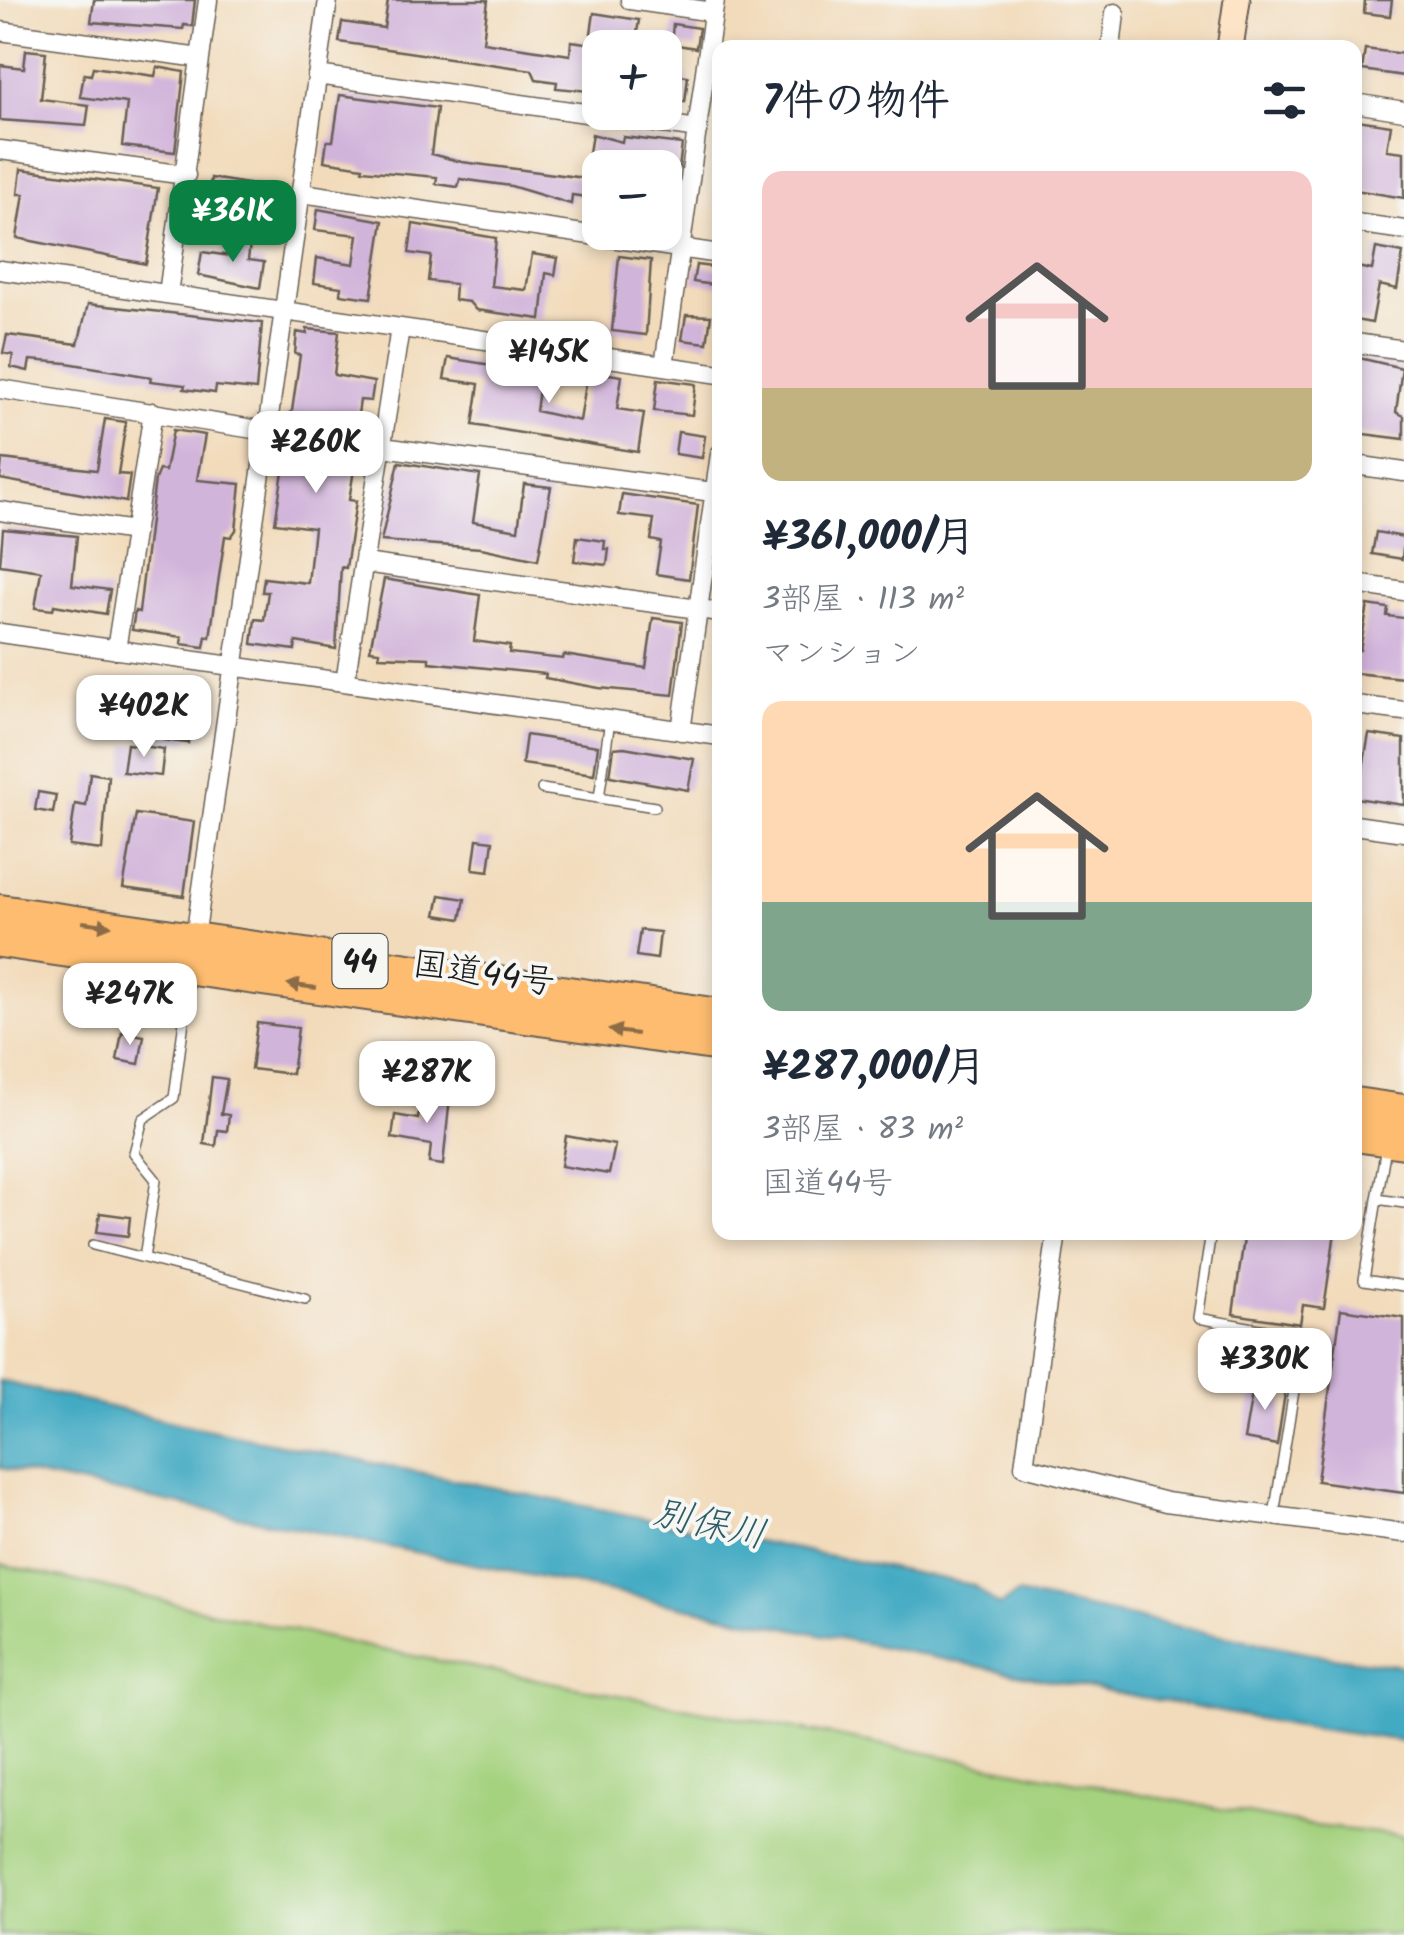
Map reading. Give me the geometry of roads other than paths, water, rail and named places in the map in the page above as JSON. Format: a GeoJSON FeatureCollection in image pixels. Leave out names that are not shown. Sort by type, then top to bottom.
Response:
{"type":"FeatureCollection","features":[{"type":"Feature","properties":{"kind":"highway","name":"国道44号"},"geometry":{"type":"LineString","coordinates":[[0,911],[712,1014]]}},
{"type":"Feature","properties":{"kind":"highway","name":"国道44号"},"geometry":{"type":"LineString","coordinates":[[0,941],[712,1044]]}},
{"type":"Feature","properties":{"kind":"highway"},"geometry":{"type":"LineString","coordinates":[[1362,1108],[1399,1130]]}},
{"type":"Feature","properties":{"kind":"highway"},"geometry":{"type":"LineString","coordinates":[[1362,1133],[1399,1130]]}},
{"type":"Feature","properties":{"kind":"street"},"geometry":{"type":"LineString","coordinates":[[168,294],[208,0]]}},
{"type":"Feature","properties":{"kind":"street"},"geometry":{"type":"LineString","coordinates":[[191,970],[328,0]]}},
{"type":"Feature","properties":{"kind":"street"},"geometry":{"type":"LineString","coordinates":[[630,0],[714,6],[682,229]]}},
{"type":"Feature","properties":{"kind":"street"},"geometry":{"type":"LineString","coordinates":[[1231,40],[1237,0]]}},
{"type":"Feature","properties":{"kind":"street"},"geometry":{"type":"LineString","coordinates":[[1111,40],[1115,13]]}},
{"type":"Feature","properties":{"kind":"street"},"geometry":{"type":"LineString","coordinates":[[0,31],[200,58]]}},
{"type":"Feature","properties":{"kind":"street"},"geometry":{"type":"LineString","coordinates":[[317,75],[698,129]]}},
{"type":"Feature","properties":{"kind":"street"},"geometry":{"type":"LineString","coordinates":[[1362,104],[1404,111]]}},
{"type":"Feature","properties":{"kind":"street"},"geometry":{"type":"LineString","coordinates":[[0,150],[186,175]]}},
{"type":"Feature","properties":{"kind":"street"},"geometry":{"type":"LineString","coordinates":[[302,193],[582,234]]}},
{"type":"Feature","properties":{"kind":"street"},"geometry":{"type":"LineString","coordinates":[[1362,224],[1404,230]]}},
{"type":"Feature","properties":{"kind":"street"},"geometry":{"type":"LineString","coordinates":[[682,248],[712,253]]}},
{"type":"Feature","properties":{"kind":"street"},"geometry":{"type":"LineString","coordinates":[[664,366],[679,250]]}},
{"type":"Feature","properties":{"kind":"street"},"geometry":{"type":"LineString","coordinates":[[0,270],[712,373]]}},
{"type":"Feature","properties":{"kind":"street"},"geometry":{"type":"LineString","coordinates":[[345,682],[400,328]]}},
{"type":"Feature","properties":{"kind":"street"},"geometry":{"type":"LineString","coordinates":[[1362,344],[1404,350]]}},
{"type":"Feature","properties":{"kind":"street"},"geometry":{"type":"LineString","coordinates":[[0,389],[266,430]]}},
{"type":"Feature","properties":{"kind":"street"},"geometry":{"type":"LineString","coordinates":[[116,650],[153,412]]}},
{"type":"Feature","properties":{"kind":"street"},"geometry":{"type":"LineString","coordinates":[[383,447],[712,492]]}},
{"type":"Feature","properties":{"kind":"street"},"geometry":{"type":"LineString","coordinates":[[1362,466],[1404,472]]}},
{"type":"Feature","properties":{"kind":"street"},"geometry":{"type":"LineString","coordinates":[[0,511],[134,531]]}},
{"type":"Feature","properties":{"kind":"street"},"geometry":{"type":"LineString","coordinates":[[681,731],[712,525]]}},
{"type":"Feature","properties":{"kind":"street"},"geometry":{"type":"LineString","coordinates":[[364,563],[712,610]]}},
{"type":"Feature","properties":{"kind":"street"},"geometry":{"type":"LineString","coordinates":[[1362,585],[1404,591]]}},
{"type":"Feature","properties":{"kind":"street"},"geometry":{"type":"LineString","coordinates":[[0,633],[712,735]]}},
{"type":"Feature","properties":{"kind":"street"},"geometry":{"type":"LineString","coordinates":[[1362,706],[1404,712]]}},
{"type":"Feature","properties":{"kind":"street"},"geometry":{"type":"LineString","coordinates":[[1362,826],[1404,832]]}},
{"type":"Feature","properties":{"kind":"street"},"geometry":{"type":"LineString","coordinates":[[1056,1240],[1024,1466],[1166,1502],[1404,1534]]}},
{"type":"Feature","properties":{"kind":"lane"},"geometry":{"type":"LineString","coordinates":[[599,798],[610,720]]}},
{"type":"Feature","properties":{"kind":"lane"},"geometry":{"type":"LineString","coordinates":[[542,789],[655,807]]}},
{"type":"Feature","properties":{"kind":"lane"},"geometry":{"type":"LineString","coordinates":[[144,1258],[156,1180],[134,1152],[143,1118],[174,1098],[191,970]]}},
{"type":"Feature","properties":{"kind":"lane"},"geometry":{"type":"LineString","coordinates":[[1399,1130],[1377,1199],[1364,1280],[1404,1286]]}},
{"type":"Feature","properties":{"kind":"lane"},"geometry":{"type":"LineString","coordinates":[[1377,1199],[1404,1203]]}},
{"type":"Feature","properties":{"kind":"lane"},"geometry":{"type":"LineString","coordinates":[[1210,1240],[1198,1318],[1265,1330],[1260,1369]]}},
{"type":"Feature","properties":{"kind":"lane"},"geometry":{"type":"LineString","coordinates":[[92,1245],[305,1299]]}},
{"type":"Feature","properties":{"kind":"lane"},"geometry":{"type":"LineString","coordinates":[[1274,1518],[1301,1347]]}},
{"type":"Feature","properties":{"kind":"water"},"geometry":{"type":"Polygon","coordinates":[[[0,1381],[181,1424],[973,1585],[999,1606],[1017,1594],[1332,1657],[1404,1666],[1404,1741],[1291,1725],[1011,1673],[0,1468],[0,1381]]]}},
{"type":"Feature","properties":{"kind":"water label","name":"別保川"},"geometry":{"type":"Point","coordinates":[710,1523]}}]}
